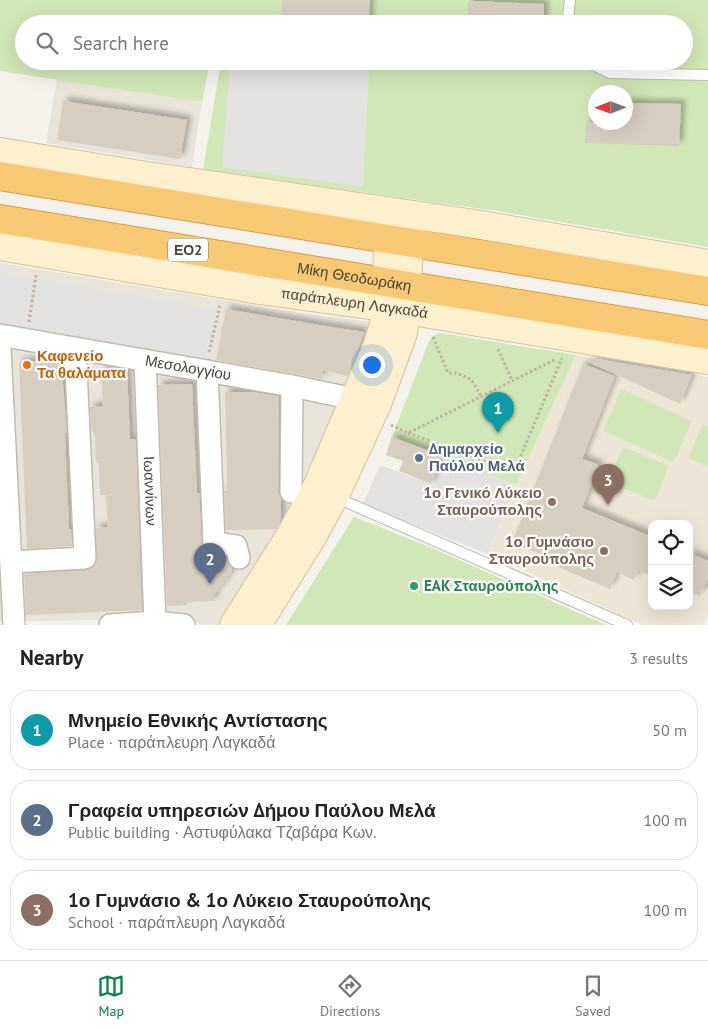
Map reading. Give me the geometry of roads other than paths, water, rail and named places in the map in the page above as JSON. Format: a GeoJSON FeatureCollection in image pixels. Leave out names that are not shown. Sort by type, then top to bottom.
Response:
{"type":"FeatureCollection","features":[{"type":"Feature","properties":{"kind":"highway"},"geometry":{"type":"LineString","coordinates":[[0,176],[708,291]]}},
{"type":"Feature","properties":{"kind":"highway","name":"Μίκη Θεοδωράκη"},"geometry":{"type":"LineString","coordinates":[[0,219],[397,296],[708,335]]}},
{"type":"Feature","properties":{"kind":"street"},"geometry":{"type":"LineString","coordinates":[[0,152],[399,213],[708,264]]}},
{"type":"Feature","properties":{"kind":"street"},"geometry":{"type":"LineString","coordinates":[[234,625],[290,536],[314,492],[372,408],[403,333],[397,296],[399,213]]}},
{"type":"Feature","properties":{"kind":"street","name":"παράπλευρη Λαγκαδά"},"geometry":{"type":"LineString","coordinates":[[0,246],[260,290],[397,296],[708,360]]}},
{"type":"Feature","properties":{"kind":"street","name":"Μεσολογγίου"},"geometry":{"type":"LineString","coordinates":[[0,335],[145,360],[208,363],[372,408]]}},
{"type":"Feature","properties":{"kind":"street"},"geometry":{"type":"LineString","coordinates":[[11,562],[85,558],[75,348]]}},
{"type":"Feature","properties":{"kind":"street"},"geometry":{"type":"LineString","coordinates":[[0,349],[14,625]]}},
{"type":"Feature","properties":{"kind":"street","name":"Ιωαννίνων"},"geometry":{"type":"LineString","coordinates":[[145,360],[155,622]]}},
{"type":"Feature","properties":{"kind":"street"},"geometry":{"type":"LineString","coordinates":[[208,363],[214,543],[236,546],[239,558]]}},
{"type":"Feature","properties":{"kind":"street"},"geometry":{"type":"LineString","coordinates":[[257,625],[312,537],[314,492],[292,386]]}},
{"type":"Feature","properties":{"kind":"street"},"geometry":{"type":"LineString","coordinates":[[110,625],[155,622],[184,625]]}},
{"type":"Feature","properties":{"kind":"lane"},"geometry":{"type":"LineString","coordinates":[[569,15],[570,0]]}},
{"type":"Feature","properties":{"kind":"lane"},"geometry":{"type":"LineString","coordinates":[[604,70],[610,73],[708,75]]}},
{"type":"Feature","properties":{"kind":"lane"},"geometry":{"type":"LineString","coordinates":[[314,492],[627,625]]}},
{"type":"Feature","properties":{"kind":"place","name":"Καφενείο Τα θαλάματα"},"geometry":{"type":"Point","coordinates":[27,365]}},
{"type":"Feature","properties":{"kind":"place","name":"Μνημείο Εθνικής Αντίστασης"},"geometry":{"type":"Point","coordinates":[498,433]}},
{"type":"Feature","properties":{"kind":"place","name":"Δημαρχείο Παύλου Μελά"},"geometry":{"type":"Point","coordinates":[419,458]}},
{"type":"Feature","properties":{"kind":"place","name":"1ο Γενικό Λύκειο Σταυρούπολης"},"geometry":{"type":"Point","coordinates":[552,502]}},
{"type":"Feature","properties":{"kind":"place","name":"1ο Γυμνάσιο & 1ο Λύκειο Σταυρούπολης"},"geometry":{"type":"Point","coordinates":[608,505]}},
{"type":"Feature","properties":{"kind":"place","name":"1ο Γυμνάσιο Σταυρούπολης"},"geometry":{"type":"Point","coordinates":[604,551]}},
{"type":"Feature","properties":{"kind":"place","name":"Γραφεία υπηρεσιών Δήμου Παύλου Μελά"},"geometry":{"type":"Point","coordinates":[210,584]}},
{"type":"Feature","properties":{"kind":"place","name":"EAK Σταυρούπολης"},"geometry":{"type":"Point","coordinates":[414,586]}}]}
